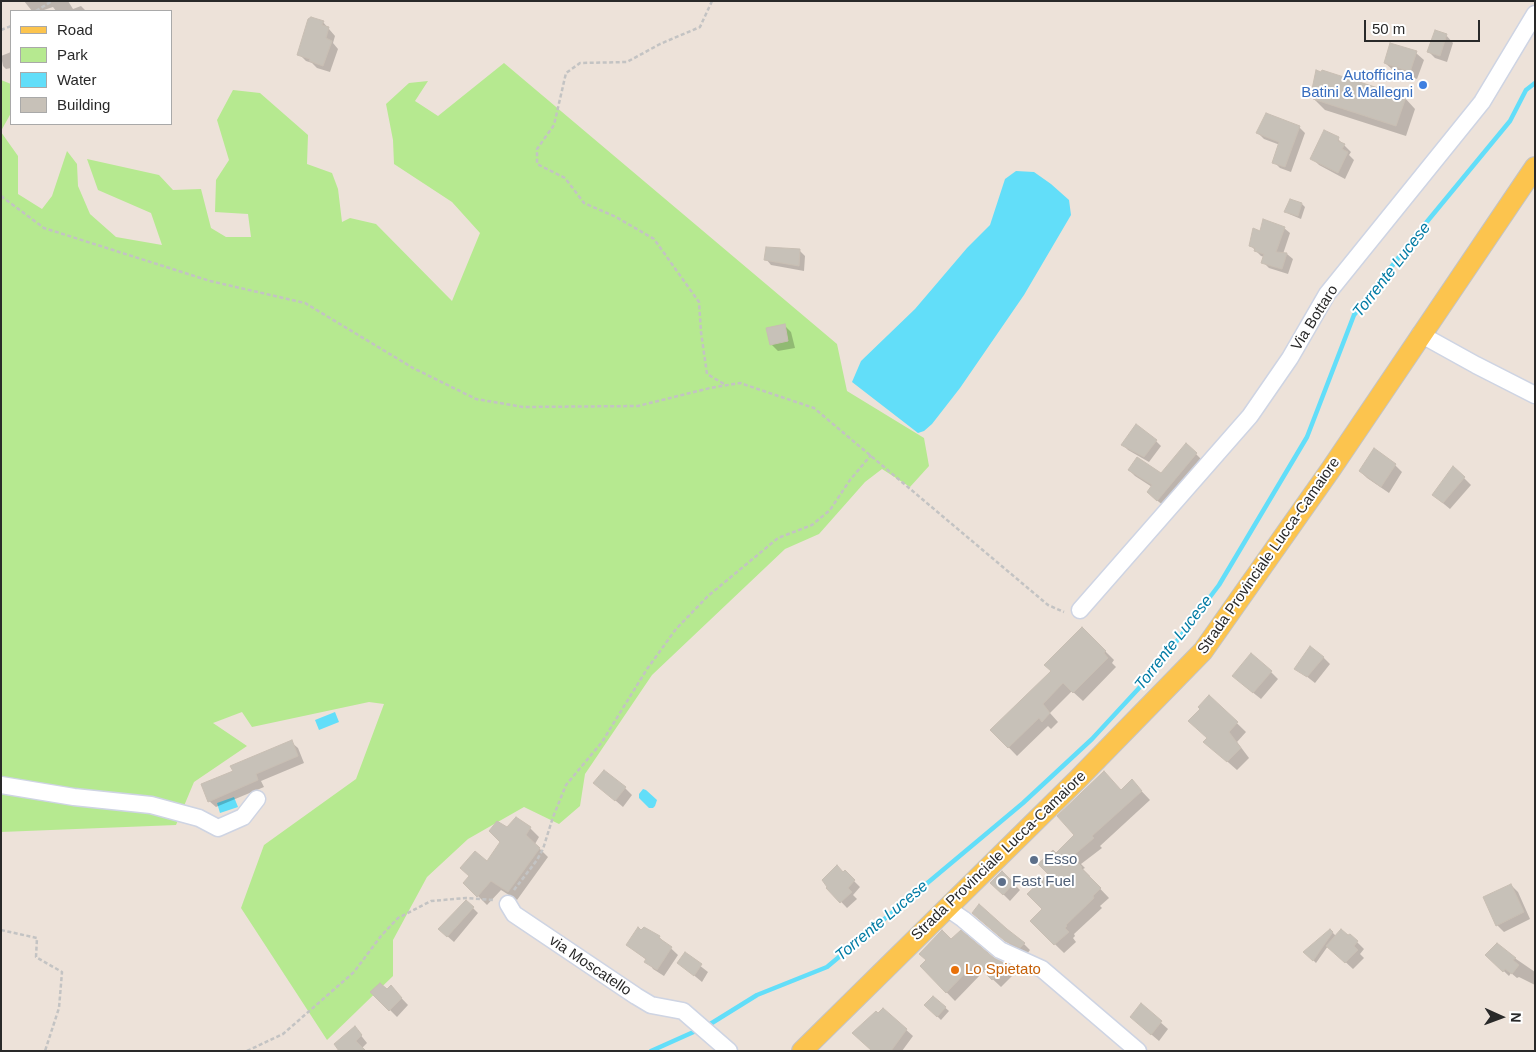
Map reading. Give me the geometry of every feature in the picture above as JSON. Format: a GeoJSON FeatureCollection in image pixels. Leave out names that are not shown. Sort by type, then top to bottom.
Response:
{"type":"FeatureCollection","features":[{"type":"Feature","properties":{"kind":"main road","name":"Strada Provinciale Lucca-Camaiore"},"geometry":{"type":"LineString","coordinates":[[802,1051],[1154,703],[1203,651],[1331,469],[1420,334],[1535,166]]}},
{"type":"Feature","properties":{"kind":"street","name":"Via Bottaro"},"geometry":{"type":"LineString","coordinates":[[1080,610],[1250,416],[1290,358],[1326,294],[1482,102],[1535,14]]}},
{"type":"Feature","properties":{"kind":"street"},"geometry":{"type":"LineString","coordinates":[[1420,334],[1476,366],[1535,394]]}},
{"type":"Feature","properties":{"kind":"street"},"geometry":{"type":"LineString","coordinates":[[1,785],[74,797],[151,805],[200,818],[218,828],[243,817],[257,798]]}},
{"type":"Feature","properties":{"kind":"street","name":"via Moscatello"},"geometry":{"type":"LineString","coordinates":[[508,904],[514,914],[636,996],[651,1005],[683,1011],[729,1051]]}},
{"type":"Feature","properties":{"kind":"street"},"geometry":{"type":"LineString","coordinates":[[947,908],[1000,950],[1042,968],[1138,1051]]}},
{"type":"Feature","properties":{"kind":"path"},"geometry":{"type":"LineString","coordinates":[[38,10],[52,1]]}},
{"type":"Feature","properties":{"kind":"path"},"geometry":{"type":"LineString","coordinates":[[712,1],[700,27],[660,44],[627,62],[580,63],[566,73],[554,125],[537,149],[537,164],[565,178],[584,203],[616,217],[654,239],[699,302],[707,374],[726,385]]}},
{"type":"Feature","properties":{"kind":"path"},"geometry":{"type":"LineString","coordinates":[[1,196],[44,228],[210,280],[305,303],[413,368],[476,399],[523,407],[638,406],[740,383],[814,408],[871,454],[1048,605],[1068,613],[1080,610]]}},
{"type":"Feature","properties":{"kind":"path"},"geometry":{"type":"LineString","coordinates":[[247,1051],[283,1034],[354,972],[380,936],[398,918],[432,901],[443,899],[476,898],[508,904],[509,896],[543,850],[553,817],[566,785],[602,742],[647,669],[676,628],[708,596],[778,538],[812,524],[830,510],[850,480],[871,454]]}},
{"type":"Feature","properties":{"kind":"path"},"geometry":{"type":"LineString","coordinates":[[1,930],[37,938],[36,957],[62,972],[59,1008],[45,1051]]}},
{"type":"Feature","properties":{"kind":"green space"},"geometry":{"type":"Polygon","coordinates":[[[504,63],[837,344],[847,391],[924,438],[929,466],[910,487],[882,469],[865,482],[819,534],[785,549],[652,675],[585,774],[580,806],[559,824],[524,807],[468,839],[427,877],[393,940],[393,976],[327,1040],[241,908],[264,845],[356,779],[384,704],[369,702],[252,727],[242,712],[213,723],[247,746],[194,782],[176,825],[1,832],[1,132],[18,156],[18,194],[42,209],[52,196],[67,151],[77,164],[78,186],[90,214],[116,237],[162,245],[151,213],[98,190],[87,159],[159,175],[173,190],[201,189],[211,228],[226,237],[251,237],[248,214],[215,212],[216,180],[229,160],[217,120],[233,90],[260,93],[308,135],[307,164],[332,173],[338,189],[342,222],[350,218],[376,224],[452,301],[480,233],[452,202],[394,164],[393,140],[386,104],[409,83],[428,81],[415,101],[438,116],[504,63]]]}},
{"type":"Feature","properties":{"kind":"green space"},"geometry":{"type":"Polygon","coordinates":[[[1,80],[10,84],[10,115],[1,131],[1,80]]]}},
{"type":"Feature","properties":{"kind":"water"},"geometry":{"type":"Polygon","coordinates":[[[1016,171],[1034,172],[1051,184],[1069,200],[1071,215],[1024,295],[960,388],[932,424],[924,431],[918,433],[852,382],[861,361],[915,309],[967,248],[990,225],[1005,179],[1016,171]]]}},
{"type":"Feature","properties":{"kind":"water"},"geometry":{"type":"Polygon","coordinates":[[[335,712],[339,722],[319,730],[315,720],[335,712]]]}},
{"type":"Feature","properties":{"kind":"water"},"geometry":{"type":"Polygon","coordinates":[[[643,789],[657,800],[653,808],[649,808],[639,798],[639,794],[643,789]]]}},
{"type":"Feature","properties":{"kind":"water"},"geometry":{"type":"Polygon","coordinates":[[[234,797],[238,807],[220,813],[217,803],[234,797]]]}},
{"type":"Feature","properties":{"kind":"building"},"geometry":{"type":"Polygon","coordinates":[[[311,17],[324,21],[322,25],[329,27],[326,38],[332,41],[323,66],[297,55],[308,19],[311,17]]]}},
{"type":"Feature","properties":{"kind":"building"},"geometry":{"type":"Polygon","coordinates":[[[1435,30],[1447,34],[1440,56],[1427,52],[1435,30]]]}},
{"type":"Feature","properties":{"kind":"building"},"geometry":{"type":"Polygon","coordinates":[[[1390,43],[1417,51],[1410,72],[1384,63],[1390,43]]]}},
{"type":"Feature","properties":{"kind":"building"},"geometry":{"type":"Polygon","coordinates":[[[1316,70],[1321,72],[1322,70],[1406,97],[1396,126],[1313,99],[1314,95],[1311,94],[1316,70]]]}},
{"type":"Feature","properties":{"kind":"building"},"geometry":{"type":"Polygon","coordinates":[[[1266,113],[1300,126],[1285,167],[1272,163],[1279,142],[1256,133],[1266,113]]]}},
{"type":"Feature","properties":{"kind":"building"},"geometry":{"type":"Polygon","coordinates":[[[1324,130],[1339,137],[1338,141],[1345,144],[1342,149],[1348,152],[1338,173],[1310,159],[1324,130]]]}},
{"type":"Feature","properties":{"kind":"building"},"geometry":{"type":"Polygon","coordinates":[[[1290,199],[1302,203],[1298,216],[1284,212],[1290,199]]]}},
{"type":"Feature","properties":{"kind":"building"},"geometry":{"type":"Polygon","coordinates":[[[1263,219],[1285,227],[1276,252],[1287,253],[1282,269],[1261,263],[1264,254],[1254,251],[1255,248],[1249,246],[1253,228],[1260,231],[1263,219]]]}},
{"type":"Feature","properties":{"kind":"building"},"geometry":{"type":"Polygon","coordinates":[[[766,247],[800,249],[799,266],[764,260],[766,247]]]}},
{"type":"Feature","properties":{"kind":"building"},"geometry":{"type":"Polygon","coordinates":[[[785,324],[788,341],[770,345],[766,328],[785,324]]]}},
{"type":"Feature","properties":{"kind":"building"},"geometry":{"type":"Polygon","coordinates":[[[1136,424],[1157,440],[1144,457],[1121,445],[1136,424]]]}},
{"type":"Feature","properties":{"kind":"building"},"geometry":{"type":"Polygon","coordinates":[[[1186,443],[1197,453],[1157,501],[1147,492],[1152,485],[1128,470],[1137,457],[1161,473],[1186,443]]]}},
{"type":"Feature","properties":{"kind":"building"},"geometry":{"type":"Polygon","coordinates":[[[1374,448],[1396,464],[1381,487],[1359,471],[1374,448]]]}},
{"type":"Feature","properties":{"kind":"building"},"geometry":{"type":"Polygon","coordinates":[[[1453,466],[1465,477],[1443,503],[1432,495],[1453,466]]]}},
{"type":"Feature","properties":{"kind":"building"},"geometry":{"type":"Polygon","coordinates":[[[1082,627],[1106,651],[1104,653],[1108,658],[1073,693],[1063,683],[1043,704],[1050,713],[1042,722],[1039,718],[1008,748],[990,730],[1051,671],[1044,665],[1082,627]]]}},
{"type":"Feature","properties":{"kind":"building"},"geometry":{"type":"Polygon","coordinates":[[[1310,646],[1324,657],[1307,677],[1294,669],[1310,646]]]}},
{"type":"Feature","properties":{"kind":"building"},"geometry":{"type":"Polygon","coordinates":[[[1251,653],[1272,671],[1253,693],[1232,676],[1251,653]]]}},
{"type":"Feature","properties":{"kind":"building"},"geometry":{"type":"Polygon","coordinates":[[[1209,695],[1238,722],[1229,732],[1241,748],[1227,762],[1203,742],[1207,738],[1188,721],[1200,709],[1198,707],[1209,695]]]}},
{"type":"Feature","properties":{"kind":"building"},"geometry":{"type":"Polygon","coordinates":[[[292,740],[298,756],[256,774],[258,780],[208,802],[201,784],[233,771],[230,766],[292,740]]]}},
{"type":"Feature","properties":{"kind":"building"},"geometry":{"type":"Polygon","coordinates":[[[604,770],[626,787],[615,801],[593,783],[604,770]]]}},
{"type":"Feature","properties":{"kind":"building"},"geometry":{"type":"Polygon","coordinates":[[[1104,771],[1121,790],[1132,779],[1142,791],[1074,855],[1081,868],[1101,888],[1093,896],[1094,898],[1066,925],[1065,928],[1069,932],[1054,945],[1030,921],[1042,909],[1027,894],[1048,874],[1038,864],[1053,850],[1056,853],[1074,835],[1057,816],[1104,771]]]}},
{"type":"Feature","properties":{"kind":"building"},"geometry":{"type":"Polygon","coordinates":[[[516,817],[531,827],[526,835],[540,848],[508,892],[491,881],[477,897],[463,883],[469,876],[460,868],[475,851],[487,861],[500,842],[489,831],[497,821],[507,827],[516,817]]]}},
{"type":"Feature","properties":{"kind":"building"},"geometry":{"type":"Polygon","coordinates":[[[837,865],[843,872],[845,870],[855,880],[848,888],[852,892],[840,903],[826,888],[822,880],[837,865]]]}},
{"type":"Feature","properties":{"kind":"building"},"geometry":{"type":"Polygon","coordinates":[[[1002,871],[1014,883],[1003,895],[990,883],[1002,871]]]}},
{"type":"Feature","properties":{"kind":"building"},"geometry":{"type":"Polygon","coordinates":[[[1511,884],[1524,912],[1496,926],[1483,897],[1511,884]]]}},
{"type":"Feature","properties":{"kind":"building"},"geometry":{"type":"Polygon","coordinates":[[[466,900],[474,907],[447,937],[438,929],[466,900]]]}},
{"type":"Feature","properties":{"kind":"building"},"geometry":{"type":"Polygon","coordinates":[[[979,904],[1025,943],[1020,948],[1005,941],[972,913],[979,904]]]}},
{"type":"Feature","properties":{"kind":"building"},"geometry":{"type":"Polygon","coordinates":[[[638,927],[641,930],[644,927],[660,936],[659,938],[672,947],[657,970],[644,962],[646,959],[626,945],[638,927]]]}},
{"type":"Feature","properties":{"kind":"building"},"geometry":{"type":"Polygon","coordinates":[[[1330,929],[1333,932],[1313,961],[1303,952],[1330,929]]]}},
{"type":"Feature","properties":{"kind":"building"},"geometry":{"type":"Polygon","coordinates":[[[1341,929],[1358,941],[1354,946],[1358,950],[1345,963],[1326,946],[1341,929]]]}},
{"type":"Feature","properties":{"kind":"building"},"geometry":{"type":"Polygon","coordinates":[[[942,930],[951,939],[961,930],[994,958],[1008,965],[992,980],[975,963],[946,993],[920,966],[926,960],[919,954],[942,930]]]}},
{"type":"Feature","properties":{"kind":"building"},"geometry":{"type":"Polygon","coordinates":[[[1497,943],[1516,958],[1513,960],[1519,965],[1512,974],[1505,969],[1503,972],[1485,955],[1497,943]]]}},
{"type":"Feature","properties":{"kind":"building"},"geometry":{"type":"Polygon","coordinates":[[[685,952],[702,964],[694,976],[677,963],[685,952]]]}},
{"type":"Feature","properties":{"kind":"building"},"geometry":{"type":"Polygon","coordinates":[[[380,983],[387,989],[391,985],[402,998],[389,1011],[370,992],[380,983]]]}},
{"type":"Feature","properties":{"kind":"building"},"geometry":{"type":"Polygon","coordinates":[[[933,996],[946,1007],[937,1017],[924,1005],[933,996]]]}},
{"type":"Feature","properties":{"kind":"building"},"geometry":{"type":"Polygon","coordinates":[[[1141,1003],[1162,1021],[1151,1035],[1130,1017],[1141,1003]]]}},
{"type":"Feature","properties":{"kind":"building"},"geometry":{"type":"Polygon","coordinates":[[[883,1008],[907,1029],[891,1051],[872,1051],[852,1033],[876,1011],[878,1013],[883,1008]]]}},
{"type":"Feature","properties":{"kind":"building"},"geometry":{"type":"Polygon","coordinates":[[[355,1026],[362,1035],[356,1041],[366,1051],[339,1051],[334,1044],[355,1026]]]}},
{"type":"Feature","properties":{"kind":"waterway","name":"Torrente Lucese"},"geometry":{"type":"LineString","coordinates":[[707,1026],[757,995],[827,967],[1023,803],[1092,739],[1152,674],[1219,585],[1307,437],[1354,315],[1416,235],[1510,121],[1526,90],[1535,83]]}},
{"type":"Feature","properties":{"kind":"waterway","name":"Torrente Lucese"},"geometry":{"type":"LineString","coordinates":[[651,1051],[698,1030]]}},
{"type":"Feature","properties":{"kind":"place","name":"Autofficina Batini & Mallegni"},"geometry":{"type":"Point","coordinates":[1423,85]}},
{"type":"Feature","properties":{"kind":"place","name":"Esso"},"geometry":{"type":"Point","coordinates":[1034,860]}},
{"type":"Feature","properties":{"kind":"place","name":"Fast Fuel"},"geometry":{"type":"Point","coordinates":[1002,882]}},
{"type":"Feature","properties":{"kind":"place","name":"Lo Spietato"},"geometry":{"type":"Point","coordinates":[955,970]}}]}
